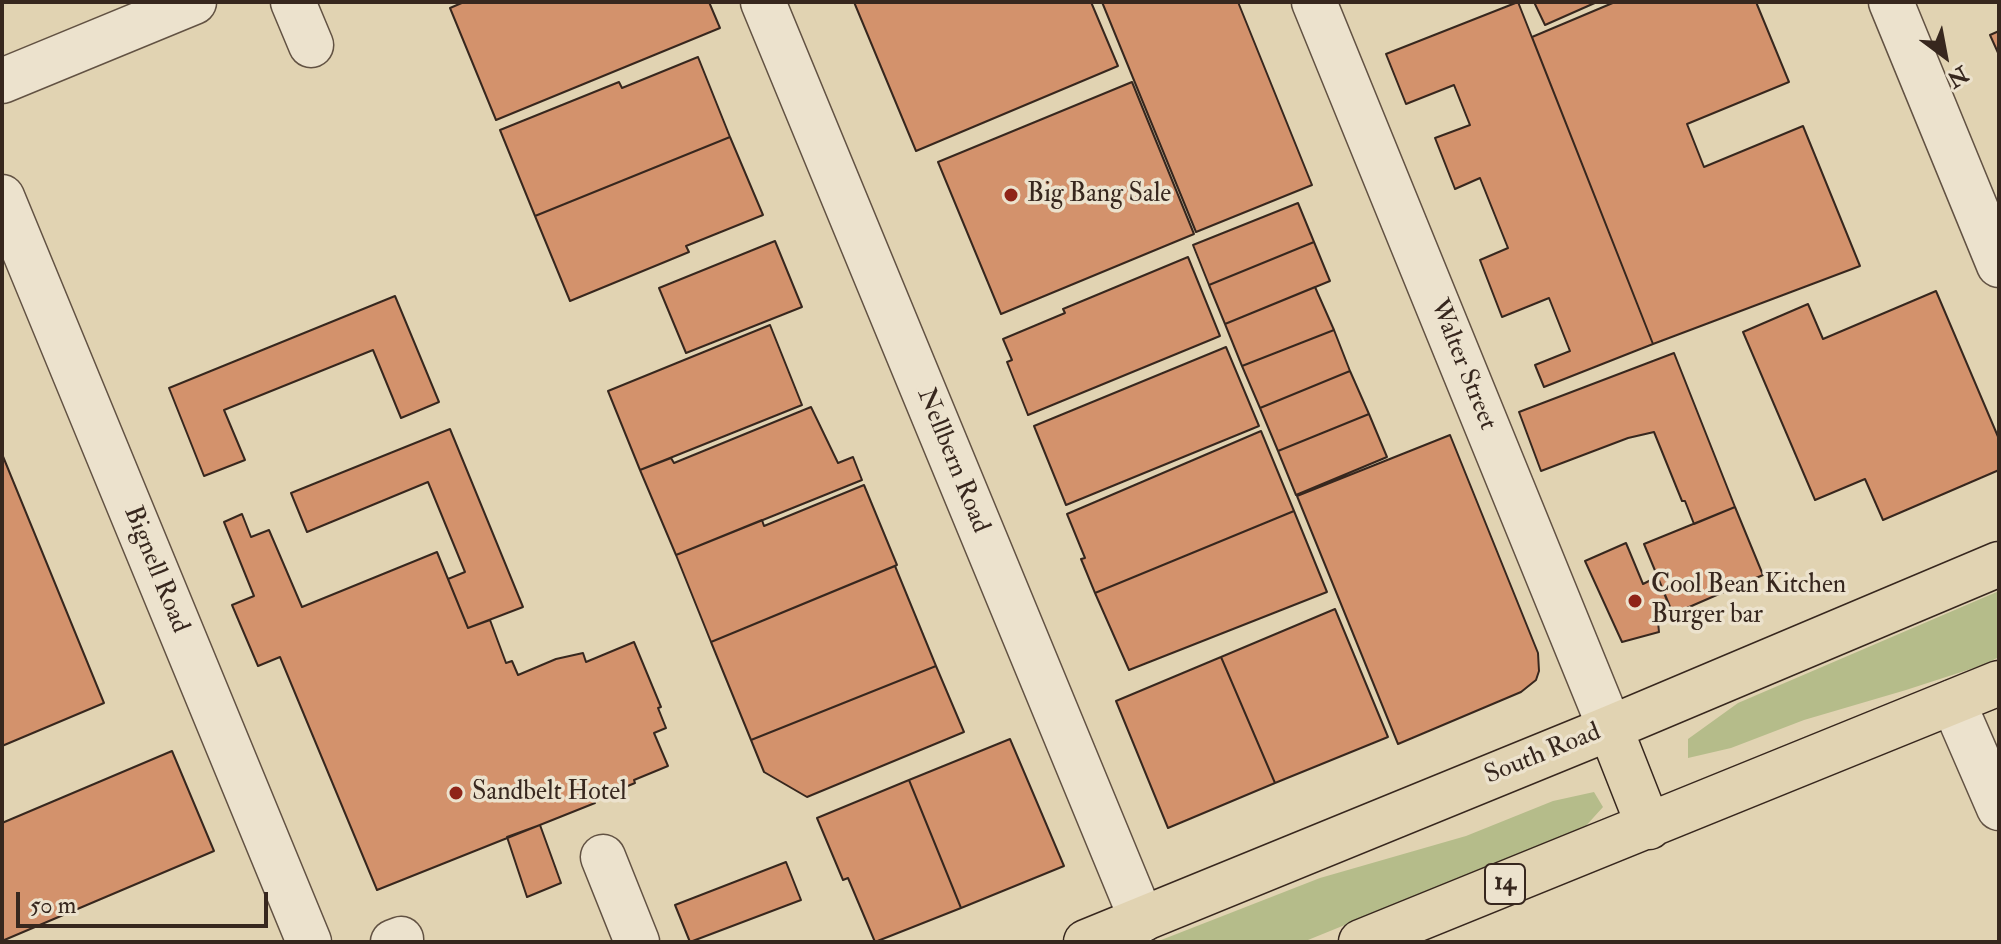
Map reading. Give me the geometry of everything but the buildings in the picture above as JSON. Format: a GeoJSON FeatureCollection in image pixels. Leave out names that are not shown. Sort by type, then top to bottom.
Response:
{"type":"FeatureCollection","features":[{"type":"Feature","properties":{"kind":"highway","name":"South Road"},"geometry":{"type":"LineString","coordinates":[[1086,942],[1610,728],[1999,564]]}},
{"type":"Feature","properties":{"kind":"highway","name":"14"},"geometry":{"type":"LineString","coordinates":[[1361,942],[1999,683]]}},
{"type":"Feature","properties":{"kind":"highway"},"geometry":{"type":"LineString","coordinates":[[1610,728],[1649,827]]}},
{"type":"Feature","properties":{"kind":"street"},"geometry":{"type":"LineString","coordinates":[[2,81],[194,2]]}},
{"type":"Feature","properties":{"kind":"street"},"geometry":{"type":"LineString","coordinates":[[293,2],[311,45]]}},
{"type":"Feature","properties":{"kind":"street","name":"Nellbern Road"},"geometry":{"type":"LineString","coordinates":[[763,2],[1142,920]]}},
{"type":"Feature","properties":{"kind":"street","name":"Walter Street"},"geometry":{"type":"LineString","coordinates":[[1314,2],[1549,527],[1610,728]]}},
{"type":"Feature","properties":{"kind":"street"},"geometry":{"type":"LineString","coordinates":[[1891,2],[1999,265]]}},
{"type":"Feature","properties":{"kind":"street","name":"Bignell Road"},"geometry":{"type":"LineString","coordinates":[[2,197],[12,252],[309,942]]}},
{"type":"Feature","properties":{"kind":"street"},"geometry":{"type":"LineString","coordinates":[[1953,702],[1999,808]]}},
{"type":"Feature","properties":{"kind":"street"},"geometry":{"type":"LineString","coordinates":[[603,857],[637,942]]}},
{"type":"Feature","properties":{"kind":"green space"},"geometry":{"type":"Polygon","coordinates":[[[1999,591],[1999,657],[1906,690],[1804,720],[1731,748],[1688,758],[1688,739],[1738,703],[1999,591]]]}},
{"type":"Feature","properties":{"kind":"green space"},"geometry":{"type":"Polygon","coordinates":[[[1594,792],[1603,807],[1584,828],[1303,942],[1156,942],[1320,878],[1466,836],[1553,801],[1594,792]]]}},
{"type":"Feature","properties":{"kind":"place","name":"Big Bang Sale"},"geometry":{"type":"Point","coordinates":[1011,195]}},
{"type":"Feature","properties":{"kind":"place","name":"Cool Bean Kitchen Burger bar"},"geometry":{"type":"Point","coordinates":[1635,601]}},
{"type":"Feature","properties":{"kind":"place","name":"Sandbelt Hotel"},"geometry":{"type":"Point","coordinates":[456,793]}}]}
